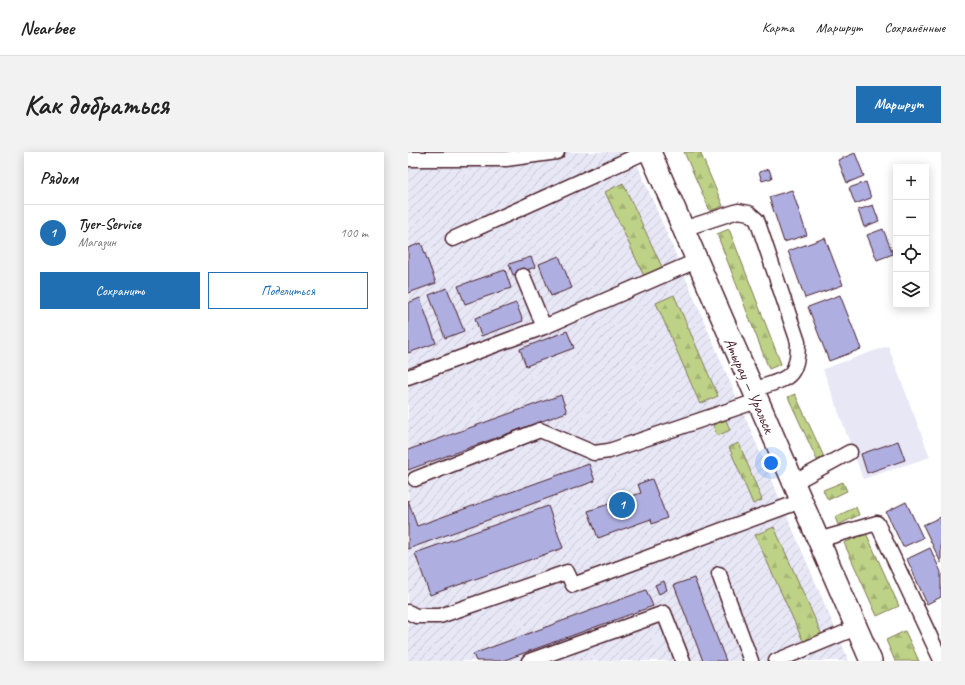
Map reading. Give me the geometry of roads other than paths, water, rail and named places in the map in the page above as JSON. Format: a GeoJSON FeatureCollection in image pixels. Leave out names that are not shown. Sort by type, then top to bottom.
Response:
{"type":"FeatureCollection","features":[{"type":"Feature","properties":{"kind":"highway","name":"Атырау — Уральск"},"geometry":{"type":"LineString","coordinates":[[650,152],[696,261],[871,661]]}},
{"type":"Feature","properties":{"kind":"lane"},"geometry":{"type":"LineString","coordinates":[[408,159],[506,159],[557,152]]}},
{"type":"Feature","properties":{"kind":"lane"},"geometry":{"type":"LineString","coordinates":[[453,239],[645,152]]}},
{"type":"Feature","properties":{"kind":"lane"},"geometry":{"type":"LineString","coordinates":[[415,479],[540,430],[594,453],[609,452],[755,395],[789,376],[794,370],[798,357],[798,342],[757,220],[749,213],[738,211],[683,229]]}},
{"type":"Feature","properties":{"kind":"lane"},"geometry":{"type":"LineString","coordinates":[[408,377],[544,327],[696,261]]}},
{"type":"Feature","properties":{"kind":"lane"},"geometry":{"type":"LineString","coordinates":[[523,276],[544,327]]}},
{"type":"Feature","properties":{"kind":"lane"},"geometry":{"type":"LineString","coordinates":[[408,612],[416,616],[440,616],[567,572],[573,584],[797,492],[850,452]]}},
{"type":"Feature","properties":{"kind":"lane"},"geometry":{"type":"LineString","coordinates":[[818,540],[876,523],[941,660]]}},
{"type":"Feature","properties":{"kind":"lane"},"geometry":{"type":"LineString","coordinates":[[719,574],[751,661]]}},
{"type":"Feature","properties":{"kind":"lane"},"geometry":{"type":"LineString","coordinates":[[529,661],[664,613],[683,661]]}},
{"type":"Feature","properties":{"kind":"lane"},"geometry":{"type":"LineString","coordinates":[[776,661],[856,628]]}},
{"type":"Feature","properties":{"kind":"place","name":"Tyer-Service"},"geometry":{"type":"Point","coordinates":[622,505]}}]}
